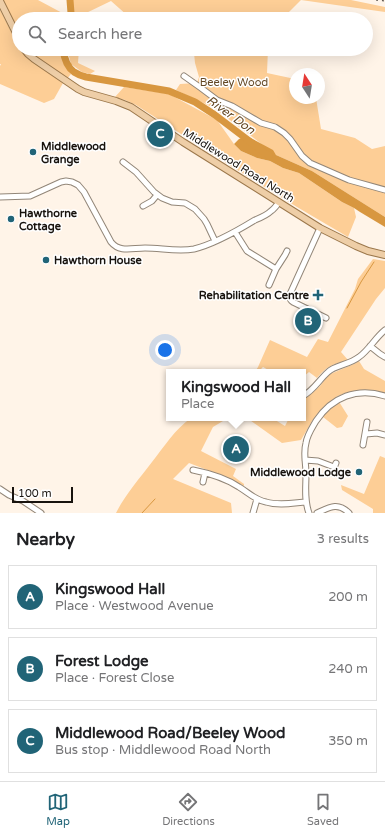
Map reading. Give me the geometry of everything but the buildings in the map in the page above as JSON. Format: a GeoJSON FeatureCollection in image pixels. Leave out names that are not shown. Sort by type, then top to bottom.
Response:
{"type":"FeatureCollection","features":[{"type":"Feature","properties":{"kind":"main road"},"geometry":{"type":"LineString","coordinates":[[0,1],[12,25]]}},
{"type":"Feature","properties":{"kind":"main road","name":"Middlewood Road North"},"geometry":{"type":"LineString","coordinates":[[31,56],[78,89],[131,107],[183,142],[320,228],[368,251],[385,255]]}},
{"type":"Feature","properties":{"kind":"street"},"geometry":{"type":"LineString","coordinates":[[184,76],[217,100],[232,106],[261,123],[275,127],[284,133],[302,156],[310,163],[349,180],[385,190]]}},
{"type":"Feature","properties":{"kind":"street"},"geometry":{"type":"LineString","coordinates":[[123,162],[136,172],[157,195],[168,201],[185,203],[194,209],[208,224],[215,241]]}},
{"type":"Feature","properties":{"kind":"street"},"geometry":{"type":"LineString","coordinates":[[0,197],[30,196],[61,182],[72,182],[78,185],[84,192],[111,242],[116,248],[122,249],[194,249],[235,232],[269,213],[279,202]]}},
{"type":"Feature","properties":{"kind":"street"},"geometry":{"type":"LineString","coordinates":[[143,206],[151,202],[157,195]]}},
{"type":"Feature","properties":{"kind":"street"},"geometry":{"type":"LineString","coordinates":[[320,228],[289,297],[293,302],[326,318]]}},
{"type":"Feature","properties":{"kind":"street"},"geometry":{"type":"LineString","coordinates":[[235,232],[247,251],[276,269]]}},
{"type":"Feature","properties":{"kind":"street"},"geometry":{"type":"LineString","coordinates":[[269,285],[276,269],[287,251]]}},
{"type":"Feature","properties":{"kind":"street"},"geometry":{"type":"LineString","coordinates":[[306,394],[328,371],[350,363],[359,357],[385,330]]}},
{"type":"Feature","properties":{"kind":"street"},"geometry":{"type":"LineString","coordinates":[[370,346],[385,357]]}},
{"type":"Feature","properties":{"kind":"street"},"geometry":{"type":"LineString","coordinates":[[309,513],[306,502],[305,445],[309,434],[320,416],[340,398],[353,394],[365,392],[385,396]]}},
{"type":"Feature","properties":{"kind":"street"},"geometry":{"type":"LineString","coordinates":[[363,445],[368,422]]}},
{"type":"Feature","properties":{"kind":"street"},"geometry":{"type":"LineString","coordinates":[[366,434],[385,433]]}},
{"type":"Feature","properties":{"kind":"street"},"geometry":{"type":"LineString","coordinates":[[305,460],[318,461],[334,467]]}},
{"type":"Feature","properties":{"kind":"street"},"geometry":{"type":"LineString","coordinates":[[193,470],[214,476],[239,487],[247,494],[257,499],[271,504],[306,502]]}},
{"type":"Feature","properties":{"kind":"street"},"geometry":{"type":"LineString","coordinates":[[203,482],[205,473]]}},
{"type":"Feature","properties":{"kind":"street"},"geometry":{"type":"LineString","coordinates":[[0,489],[23,501],[41,513]]}},
{"type":"Feature","properties":{"kind":"street"},"geometry":{"type":"LineString","coordinates":[[253,513],[257,499]]}},
{"type":"Feature","properties":{"kind":"street"},"geometry":{"type":"LineString","coordinates":[[317,513],[337,506],[343,507],[349,513]]}},
{"type":"Feature","properties":{"kind":"green space"},"geometry":{"type":"Polygon","coordinates":[[[3,0],[38,0],[60,12],[12,12],[12,19],[3,0]]]}},
{"type":"Feature","properties":{"kind":"green space"},"geometry":{"type":"Polygon","coordinates":[[[71,0],[301,0],[289,12],[123,12],[111,1],[88,12],[71,12],[71,0]]]}},
{"type":"Feature","properties":{"kind":"green space"},"geometry":{"type":"Polygon","coordinates":[[[301,0],[351,0],[385,7],[385,12],[301,0]]]}},
{"type":"Feature","properties":{"kind":"green space"},"geometry":{"type":"Polygon","coordinates":[[[0,10],[12,33],[12,56],[25,56],[63,83],[54,99],[44,103],[0,84],[0,10]]]}},
{"type":"Feature","properties":{"kind":"green space"},"geometry":{"type":"Polygon","coordinates":[[[34,56],[62,56],[65,66],[71,74],[67,79],[34,56]]]}},
{"type":"Feature","properties":{"kind":"green space"},"geometry":{"type":"Polygon","coordinates":[[[69,56],[78,56],[78,63],[95,71],[90,74],[82,72],[71,64],[69,56]]]}},
{"type":"Feature","properties":{"kind":"green space","name":"Beeley Wood"},"geometry":{"type":"Polygon","coordinates":[[[194,56],[268,56],[267,73],[289,78],[289,104],[317,104],[321,129],[355,138],[372,149],[385,146],[385,217],[312,171],[276,155],[214,108],[176,90],[180,84],[197,83],[199,77],[194,56]]]}},
{"type":"Feature","properties":{"kind":"green space"},"geometry":{"type":"Polygon","coordinates":[[[124,87],[169,94],[217,120],[234,144],[241,151],[299,173],[342,202],[354,208],[356,217],[348,237],[234,168],[136,105],[115,97],[124,87]]]}},
{"type":"Feature","properties":{"kind":"green space"},"geometry":{"type":"Polygon","coordinates":[[[373,259],[385,261],[385,288],[341,352],[348,360],[324,370],[317,378],[309,372],[306,374],[306,369],[267,369],[263,367],[261,369],[257,369],[270,340],[307,357],[318,339],[328,342],[355,289],[358,279],[373,259]]]}},
{"type":"Feature","properties":{"kind":"green space"},"geometry":{"type":"Polygon","coordinates":[[[359,361],[364,369],[385,381],[385,393],[360,390],[348,392],[336,397],[348,416],[342,427],[337,428],[318,413],[301,440],[282,443],[251,421],[277,421],[285,426],[288,421],[306,421],[306,396],[320,386],[328,375],[359,361]]]}},
{"type":"Feature","properties":{"kind":"green space"},"geometry":{"type":"Polygon","coordinates":[[[223,421],[213,427],[201,451],[236,469],[233,476],[244,484],[244,486],[189,463],[173,479],[231,503],[232,513],[116,513],[128,493],[170,438],[185,422],[223,421]]]}},
{"type":"Feature","properties":{"kind":"green space"},"geometry":{"type":"Polygon","coordinates":[[[380,456],[385,458],[385,513],[373,513],[373,509],[342,490],[341,485],[364,494],[380,456]]]}},
{"type":"Feature","properties":{"kind":"shaded area"},"geometry":{"type":"Polygon","coordinates":[[[247,136],[273,150],[276,155],[312,171],[385,217],[385,227],[342,202],[299,173],[241,151],[234,144],[239,139],[247,136]]]}},
{"type":"Feature","properties":{"kind":"waterway","name":"River Don"},"geometry":{"type":"LineString","coordinates":[[70,0],[71,12]]}},
{"type":"Feature","properties":{"kind":"waterway","name":"River Don"},"geometry":{"type":"LineString","coordinates":[[65,56],[72,70],[86,77],[169,91],[195,102],[215,115],[269,156]]}},
{"type":"Feature","properties":{"kind":"waterway"},"geometry":{"type":"LineString","coordinates":[[347,308],[374,262]]}},
{"type":"Feature","properties":{"kind":"waterway"},"geometry":{"type":"LineString","coordinates":[[142,513],[155,499]]}},
{"type":"Feature","properties":{"kind":"railway"},"geometry":{"type":"LineString","coordinates":[[376,0],[385,1]]}},
{"type":"Feature","properties":{"kind":"place","name":"Middlewood Road/Beeley Wood"},"geometry":{"type":"Point","coordinates":[160,134]}},
{"type":"Feature","properties":{"kind":"place","name":"Middlewood Grange"},"geometry":{"type":"Point","coordinates":[33,152]}},
{"type":"Feature","properties":{"kind":"place","name":"Hawthorne Cottage"},"geometry":{"type":"Point","coordinates":[11,219]}},
{"type":"Feature","properties":{"kind":"place","name":"Hawthorn House"},"geometry":{"type":"Point","coordinates":[46,260]}},
{"type":"Feature","properties":{"kind":"place","name":"Rehabilitation Centre"},"geometry":{"type":"Point","coordinates":[318,295]}},
{"type":"Feature","properties":{"kind":"place","name":"Forest Lodge"},"geometry":{"type":"Point","coordinates":[308,321]}},
{"type":"Feature","properties":{"kind":"place","name":"Kingswood Hall"},"geometry":{"type":"Point","coordinates":[236,449]}},
{"type":"Feature","properties":{"kind":"place","name":"Middlewood Lodge"},"geometry":{"type":"Point","coordinates":[359,472]}}]}
